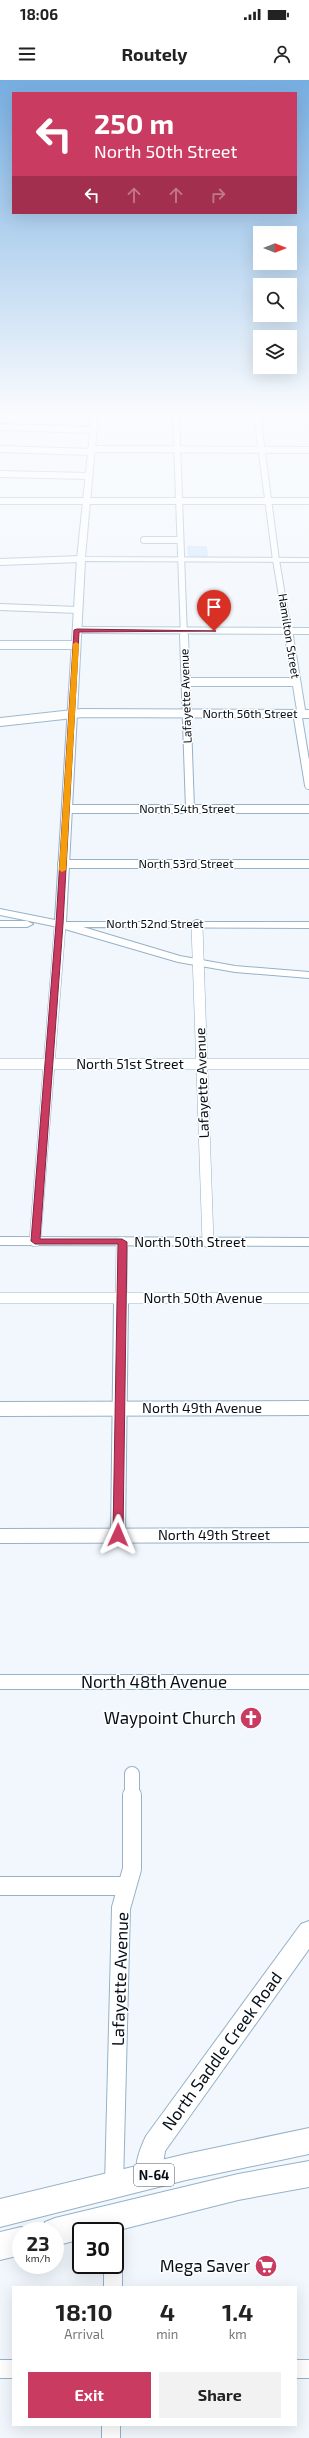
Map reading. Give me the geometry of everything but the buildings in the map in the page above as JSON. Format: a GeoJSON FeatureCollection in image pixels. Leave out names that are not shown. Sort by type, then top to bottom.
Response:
{"type":"FeatureCollection","features":[{"type":"Feature","properties":{"kind":"main road","name":"North Saddle Creek Road"},"geometry":{"type":"LineString","coordinates":[[148,2177],[151,2154],[155,2144],[309,1930]]}},
{"type":"Feature","properties":{"kind":"main road","name":"N-64"},"geometry":{"type":"LineString","coordinates":[[0,2213],[148,2177],[309,2141]]}},
{"type":"Feature","properties":{"kind":"main road","name":"N-64"},"geometry":{"type":"LineString","coordinates":[[120,2222],[238,2187],[309,2174]]}},
{"type":"Feature","properties":{"kind":"main road"},"geometry":{"type":"LineString","coordinates":[[0,2246],[12,2243]]}},
{"type":"Feature","properties":{"kind":"street"},"geometry":{"type":"LineString","coordinates":[[35,1241],[60,924],[62,864],[84,525]]}},
{"type":"Feature","properties":{"kind":"street","name":"Lafayette Avenue"},"geometry":{"type":"LineString","coordinates":[[179,525],[190,809]]}},
{"type":"Feature","properties":{"kind":"street","name":"Hamilton Street"},"geometry":{"type":"LineString","coordinates":[[271,525],[301,710],[298,718],[309,784]]}},
{"type":"Feature","properties":{"kind":"street"},"geometry":{"type":"LineString","coordinates":[[144,540],[179,540]]}},
{"type":"Feature","properties":{"kind":"street"},"geometry":{"type":"LineString","coordinates":[[2,561],[309,560]]}},
{"type":"Feature","properties":{"kind":"street"},"geometry":{"type":"LineString","coordinates":[[0,607],[78,610]]}},
{"type":"Feature","properties":{"kind":"street"},"geometry":{"type":"LineString","coordinates":[[77,630],[309,631]]}},
{"type":"Feature","properties":{"kind":"street"},"geometry":{"type":"LineString","coordinates":[[0,645],[76,645]]}},
{"type":"Feature","properties":{"kind":"street"},"geometry":{"type":"LineString","coordinates":[[186,682],[296,682]]}},
{"type":"Feature","properties":{"kind":"street","name":"North 56th Street"},"geometry":{"type":"LineString","coordinates":[[0,722],[72,714],[309,714]]}},
{"type":"Feature","properties":{"kind":"street","name":"North 54th Street"},"geometry":{"type":"LineString","coordinates":[[66,809],[309,809]]}},
{"type":"Feature","properties":{"kind":"street","name":"North 53rd Street"},"geometry":{"type":"LineString","coordinates":[[62,864],[309,864]]}},
{"type":"Feature","properties":{"kind":"street"},"geometry":{"type":"LineString","coordinates":[[0,912],[60,924],[144,950],[197,963],[254,972],[309,974]]}},
{"type":"Feature","properties":{"kind":"street","name":"North 52nd Street"},"geometry":{"type":"LineString","coordinates":[[0,924],[309,925]]}},
{"type":"Feature","properties":{"kind":"street","name":"Lafayette Avenue"},"geometry":{"type":"LineString","coordinates":[[197,924],[197,963],[208,1242]]}},
{"type":"Feature","properties":{"kind":"street","name":"North 51st Street"},"geometry":{"type":"LineString","coordinates":[[0,1064],[309,1064]]}},
{"type":"Feature","properties":{"kind":"street","name":"North 50th Street"},"geometry":{"type":"LineString","coordinates":[[0,1242],[309,1242]]}},
{"type":"Feature","properties":{"kind":"street"},"geometry":{"type":"LineString","coordinates":[[118,1535],[122,1242]]}},
{"type":"Feature","properties":{"kind":"street","name":"North 50th Avenue"},"geometry":{"type":"LineString","coordinates":[[0,1298],[309,1298]]}},
{"type":"Feature","properties":{"kind":"street","name":"North 49th Avenue"},"geometry":{"type":"LineString","coordinates":[[0,1409],[309,1408]]}},
{"type":"Feature","properties":{"kind":"street","name":"North 49th Street"},"geometry":{"type":"LineString","coordinates":[[0,1536],[309,1535]]}},
{"type":"Feature","properties":{"kind":"street","name":"North 48th Avenue"},"geometry":{"type":"LineString","coordinates":[[0,1682],[309,1682]]}},
{"type":"Feature","properties":{"kind":"street","name":"Lafayette Avenue"},"geometry":{"type":"LineString","coordinates":[[114,2185],[121,1908],[132,1869],[132,1774]]}},
{"type":"Feature","properties":{"kind":"street"},"geometry":{"type":"LineString","coordinates":[[0,1886],[127,1886]]}},
{"type":"Feature","properties":{"kind":"street"},"geometry":{"type":"LineString","coordinates":[[113,2274],[113,2286]]}},
{"type":"Feature","properties":{"kind":"street"},"geometry":{"type":"LineString","coordinates":[[0,2369],[12,2369]]}},
{"type":"Feature","properties":{"kind":"street"},"geometry":{"type":"LineString","coordinates":[[297,2369],[309,2369]]}},
{"type":"Feature","properties":{"kind":"street"},"geometry":{"type":"LineString","coordinates":[[111,2426],[111,2438]]}},
{"type":"Feature","properties":{"kind":"shaded area"},"geometry":{"type":"Polygon","coordinates":[[[187,546],[207,546],[208,557],[188,557],[187,546]]]}},
{"type":"Feature","properties":{"kind":"slow traffic"},"geometry":{"type":"LineString","coordinates":[[62,870],[76,644]]}},
{"type":"Feature","properties":{"kind":"place","name":"Waypoint Church"},"geometry":{"type":"Point","coordinates":[251,1718]}},
{"type":"Feature","properties":{"kind":"place","name":"Mega Saver"},"geometry":{"type":"Point","coordinates":[266,2266]}},
{"type":"Feature","properties":{"kind":"route"},"geometry":{"type":"LineString","coordinates":[[118,1535],[122,1242],[35,1241],[60,924],[62,864],[77,630],[214,631]]}}]}
